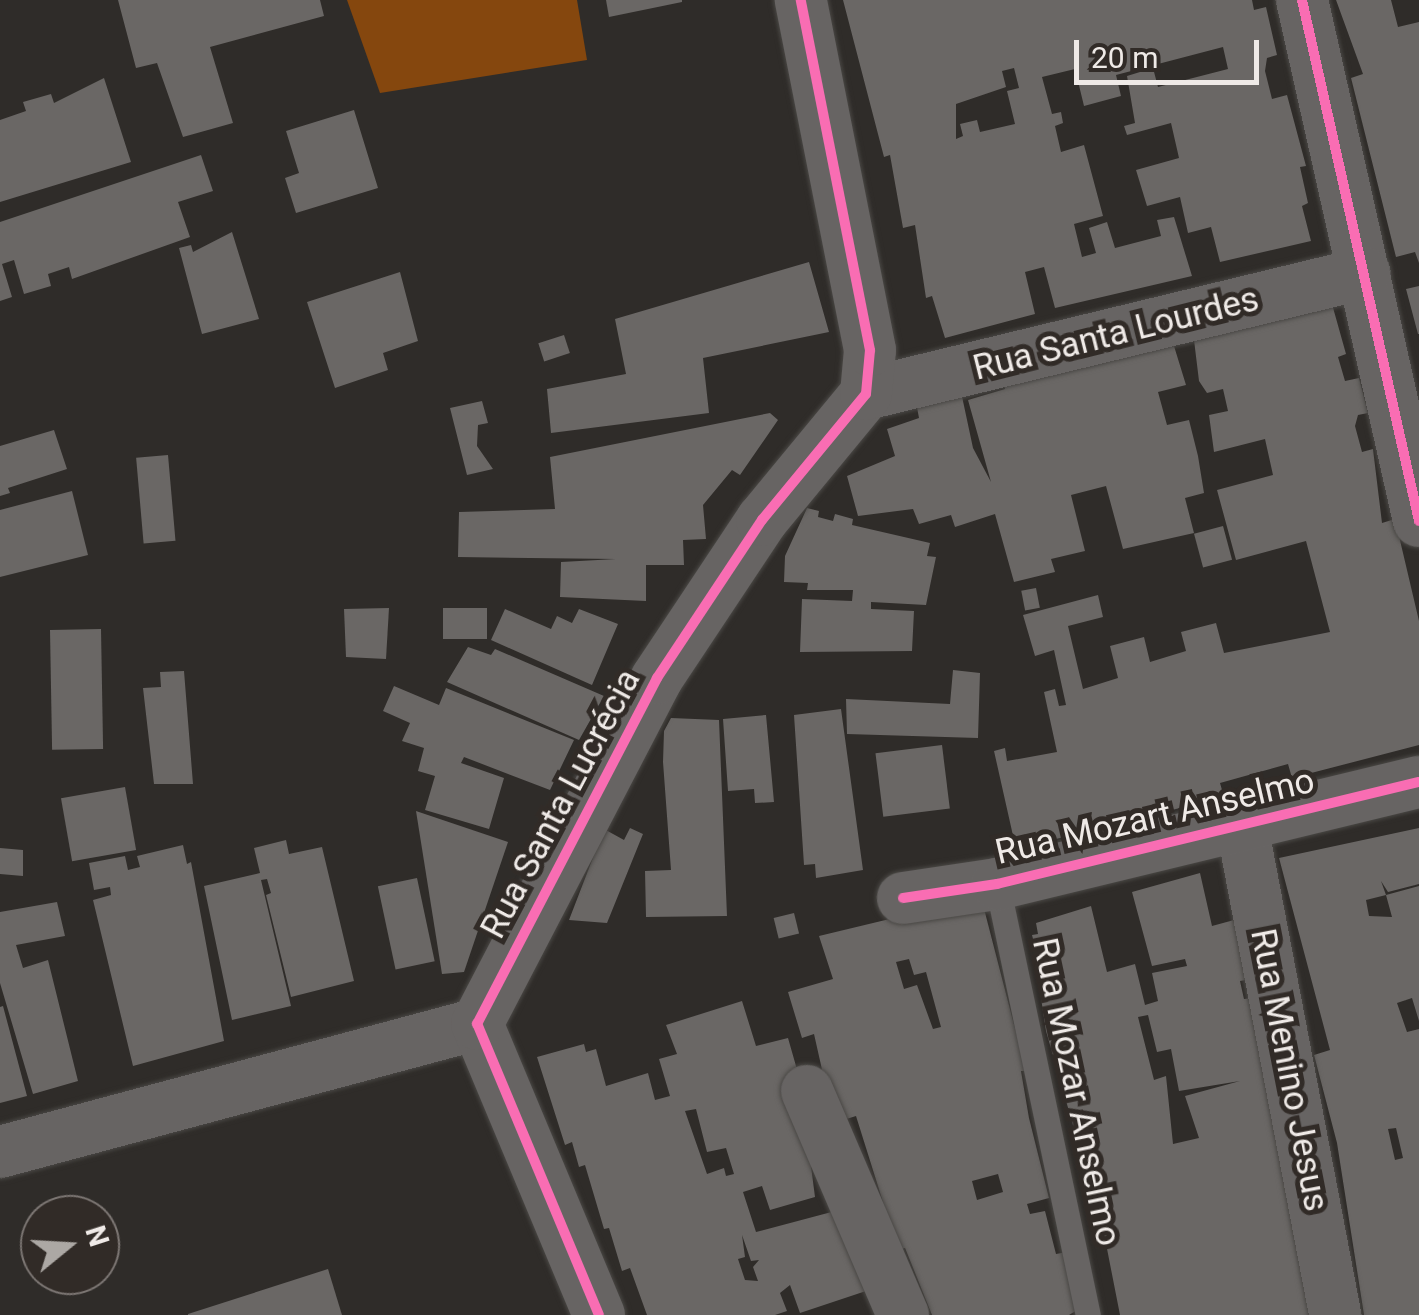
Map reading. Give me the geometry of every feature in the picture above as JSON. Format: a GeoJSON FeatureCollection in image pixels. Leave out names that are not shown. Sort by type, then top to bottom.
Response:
{"type":"FeatureCollection","features":[{"type":"Feature","properties":{"kind":"street"},"geometry":{"type":"LineString","coordinates":[[801,0],[870,350],[866,394]]}},
{"type":"Feature","properties":{"kind":"street"},"geometry":{"type":"LineString","coordinates":[[1302,0],[1419,521]]}},
{"type":"Feature","properties":{"kind":"street","name":"Rua Santa Lourdes"},"geometry":{"type":"LineString","coordinates":[[866,394],[1365,273]]}},
{"type":"Feature","properties":{"kind":"street","name":"Rua Santa Lucrécia"},"geometry":{"type":"LineString","coordinates":[[477,1024],[657,678],[762,520],[866,394]]}},
{"type":"Feature","properties":{"kind":"street","name":"Rua Mozart Anselmo"},"geometry":{"type":"LineString","coordinates":[[903,898],[998,884],[1419,782]]}},
{"type":"Feature","properties":{"kind":"street","name":"Rua Menino Jesus"},"geometry":{"type":"LineString","coordinates":[[1242,826],[1335,1315]]}},
{"type":"Feature","properties":{"kind":"street"},"geometry":{"type":"LineString","coordinates":[[0,1152],[477,1024],[599,1315]]}},
{"type":"Feature","properties":{"kind":"street"},"geometry":{"type":"LineString","coordinates":[[807,1090],[903,1315]]}},
{"type":"Feature","properties":{"kind":"lane","name":"Rua Mozar Anselmo"},"geometry":{"type":"LineString","coordinates":[[998,884],[1088,1315]]}},
{"type":"Feature","properties":{"kind":"shaded area"},"geometry":{"type":"Polygon","coordinates":[[[347,0],[577,0],[587,60],[380,93],[347,0]]]}},
{"type":"Feature","properties":{"kind":"building"},"geometry":{"type":"Polygon","coordinates":[[[118,0],[320,0],[324,16],[210,47],[233,123],[183,137],[157,63],[136,68],[118,0]]]}},
{"type":"Feature","properties":{"kind":"building"},"geometry":{"type":"Polygon","coordinates":[[[606,0],[682,0],[682,2],[609,17],[606,0]]]}},
{"type":"Feature","properties":{"kind":"building"},"geometry":{"type":"Polygon","coordinates":[[[843,0],[1252,0],[1254,10],[1266,7],[1277,55],[1267,58],[1265,71],[1272,99],[1287,95],[1306,166],[1300,167],[1308,203],[1302,206],[1311,241],[1220,262],[1211,227],[1188,233],[1180,197],[1147,206],[1136,170],[1179,158],[1171,123],[1127,135],[1124,126],[1135,123],[1127,76],[1153,68],[1158,87],[1228,69],[1223,47],[1116,75],[1121,96],[1084,106],[1075,69],[1042,77],[1052,114],[1061,112],[1063,123],[1055,126],[1061,152],[1084,145],[1103,216],[1074,224],[1082,257],[1096,253],[1089,228],[1107,222],[1115,248],[1161,236],[1157,220],[1174,217],[1192,276],[1055,308],[1044,267],[1025,272],[1035,314],[945,338],[932,296],[926,298],[915,225],[903,228],[890,155],[884,157],[843,0]],[[1014,68],[1002,71],[1006,87],[956,104],[956,139],[963,136],[960,124],[977,120],[980,132],[1015,124],[1007,91],[1019,88],[1014,68]]]}},
{"type":"Feature","properties":{"kind":"building"},"geometry":{"type":"Polygon","coordinates":[[[1336,0],[1391,0],[1398,27],[1419,22],[1419,263],[1415,252],[1396,257],[1351,78],[1363,74],[1336,0]]]}},
{"type":"Feature","properties":{"kind":"building"},"geometry":{"type":"Polygon","coordinates":[[[104,78],[131,162],[0,202],[0,120],[26,111],[23,102],[51,94],[54,103],[104,78]]]}},
{"type":"Feature","properties":{"kind":"building"},"geometry":{"type":"Polygon","coordinates":[[[354,110],[378,188],[296,213],[285,178],[299,173],[286,131],[354,110]]]}},
{"type":"Feature","properties":{"kind":"building"},"geometry":{"type":"Polygon","coordinates":[[[201,155],[213,191],[178,202],[190,237],[72,279],[69,267],[48,274],[51,286],[24,294],[14,260],[2,264],[12,297],[0,301],[0,222],[201,155]]]}},
{"type":"Feature","properties":{"kind":"building"},"geometry":{"type":"Polygon","coordinates":[[[232,232],[259,319],[202,334],[179,248],[191,245],[193,252],[232,232]]]}},
{"type":"Feature","properties":{"kind":"building"},"geometry":{"type":"Polygon","coordinates":[[[809,262],[829,332],[703,358],[709,413],[551,433],[547,389],[626,374],[615,319],[809,262]]]}},
{"type":"Feature","properties":{"kind":"building"},"geometry":{"type":"Polygon","coordinates":[[[400,272],[418,341],[383,353],[388,370],[335,388],[307,302],[400,272]]]}},
{"type":"Feature","properties":{"kind":"building"},"geometry":{"type":"Polygon","coordinates":[[[1419,286],[1419,334],[1418,334],[1406,289],[1419,286]]]}},
{"type":"Feature","properties":{"kind":"building"},"geometry":{"type":"Polygon","coordinates":[[[1332,304],[1346,354],[1338,357],[1345,381],[1359,378],[1368,413],[1358,415],[1355,426],[1362,452],[1373,449],[1382,523],[1395,519],[1419,621],[1419,745],[1292,778],[1288,764],[1220,783],[1224,797],[1016,849],[994,751],[1005,748],[1007,761],[1057,752],[1044,692],[1055,689],[1059,706],[1066,705],[1054,650],[1035,656],[1023,615],[1098,595],[1103,617],[1068,626],[1083,689],[1118,678],[1110,646],[1144,637],[1150,662],[1186,651],[1181,632],[1216,623],[1224,653],[1330,632],[1306,541],[1236,560],[1217,490],[1273,475],[1265,439],[1214,452],[1209,415],[1228,411],[1223,389],[1207,393],[1199,381],[1194,340],[1332,304]]]}},
{"type":"Feature","properties":{"kind":"building"},"geometry":{"type":"Polygon","coordinates":[[[564,335],[570,353],[544,361],[538,343],[564,335]]]}},
{"type":"Feature","properties":{"kind":"building"},"geometry":{"type":"Polygon","coordinates":[[[1174,346],[1186,385],[1158,392],[1167,425],[1189,420],[1204,493],[1185,498],[1194,533],[1123,549],[1106,486],[1071,495],[1085,551],[1051,559],[1055,572],[1014,582],[995,514],[955,527],[951,515],[919,524],[913,509],[858,516],[847,476],[895,456],[887,429],[919,418],[916,402],[960,387],[973,448],[991,482],[968,400],[1005,389],[1002,375],[1174,346]]]}},
{"type":"Feature","properties":{"kind":"building"},"geometry":{"type":"Polygon","coordinates":[[[482,401],[488,423],[478,425],[477,446],[493,469],[467,475],[450,408],[482,401]]]}},
{"type":"Feature","properties":{"kind":"building"},"geometry":{"type":"Polygon","coordinates":[[[770,413],[778,420],[740,475],[732,470],[703,505],[706,539],[683,540],[684,565],[646,565],[646,601],[560,597],[561,562],[616,559],[458,557],[459,512],[555,509],[550,457],[770,413]]]}},
{"type":"Feature","properties":{"kind":"building"},"geometry":{"type":"Polygon","coordinates":[[[54,430],[67,469],[8,488],[10,493],[0,496],[0,446],[54,430]]]}},
{"type":"Feature","properties":{"kind":"building"},"geometry":{"type":"Polygon","coordinates":[[[168,455],[175,541],[144,543],[136,458],[168,455]]]}},
{"type":"Feature","properties":{"kind":"building"},"geometry":{"type":"Polygon","coordinates":[[[72,491],[88,555],[0,577],[0,510],[72,491]]]}},
{"type":"Feature","properties":{"kind":"building"},"geometry":{"type":"Polygon","coordinates":[[[807,508],[819,511],[818,517],[833,521],[835,514],[853,519],[852,525],[930,543],[927,556],[936,557],[926,605],[871,602],[871,609],[914,611],[912,651],[800,652],[802,599],[852,601],[853,590],[807,590],[808,583],[784,582],[785,556],[807,508]]]}},
{"type":"Feature","properties":{"kind":"building"},"geometry":{"type":"Polygon","coordinates":[[[1223,526],[1232,560],[1203,568],[1194,534],[1223,526]]]}},
{"type":"Feature","properties":{"kind":"building"},"geometry":{"type":"Polygon","coordinates":[[[1036,588],[1040,608],[1025,610],[1021,591],[1036,588]]]}},
{"type":"Feature","properties":{"kind":"building"},"geometry":{"type":"Polygon","coordinates":[[[389,608],[386,659],[346,657],[344,609],[389,608]]]}},
{"type":"Feature","properties":{"kind":"building"},"geometry":{"type":"Polygon","coordinates":[[[443,608],[487,608],[487,639],[443,639],[443,608]]]}},
{"type":"Feature","properties":{"kind":"building"},"geometry":{"type":"Polygon","coordinates":[[[505,609],[551,629],[557,616],[572,623],[579,609],[618,624],[592,685],[491,640],[505,609]]]}},
{"type":"Feature","properties":{"kind":"building"},"geometry":{"type":"Polygon","coordinates":[[[101,629],[103,749],[52,750],[50,630],[101,629]]]}},
{"type":"Feature","properties":{"kind":"building"},"geometry":{"type":"Polygon","coordinates":[[[468,647],[491,655],[495,649],[604,696],[579,740],[447,682],[468,647]]]}},
{"type":"Feature","properties":{"kind":"building"},"geometry":{"type":"Polygon","coordinates":[[[953,670],[980,673],[978,738],[847,734],[846,699],[950,704],[953,670]]]}},
{"type":"Feature","properties":{"kind":"building"},"geometry":{"type":"Polygon","coordinates":[[[184,671],[193,784],[154,784],[143,688],[161,687],[160,672],[184,671]]]}},
{"type":"Feature","properties":{"kind":"building"},"geometry":{"type":"Polygon","coordinates":[[[394,686],[439,705],[446,688],[574,740],[550,790],[464,757],[461,763],[504,778],[489,829],[425,810],[435,776],[418,771],[424,748],[402,741],[410,723],[383,711],[394,686]]]}},
{"type":"Feature","properties":{"kind":"building"},"geometry":{"type":"Polygon","coordinates":[[[841,709],[863,870],[816,878],[815,864],[804,865],[794,715],[841,709]]]}},
{"type":"Feature","properties":{"kind":"building"},"geometry":{"type":"Polygon","coordinates":[[[766,715],[774,802],[755,803],[754,789],[728,791],[723,719],[766,715]]]}},
{"type":"Feature","properties":{"kind":"building"},"geometry":{"type":"Polygon","coordinates":[[[671,718],[719,720],[727,916],[646,917],[645,871],[671,870],[663,762],[664,731],[671,718]]]}},
{"type":"Feature","properties":{"kind":"building"},"geometry":{"type":"Polygon","coordinates":[[[942,745],[950,809],[883,817],[875,753],[942,745]]]}},
{"type":"Feature","properties":{"kind":"building"},"geometry":{"type":"Polygon","coordinates":[[[125,787],[136,850],[72,861],[61,798],[125,787]]]}},
{"type":"Feature","properties":{"kind":"building"},"geometry":{"type":"Polygon","coordinates":[[[416,811],[508,842],[464,972],[442,974],[416,811]]]}},
{"type":"Feature","properties":{"kind":"building"},"geometry":{"type":"Polygon","coordinates":[[[630,828],[643,834],[607,923],[569,920],[604,829],[624,840],[630,828]]]}},
{"type":"Feature","properties":{"kind":"building"},"geometry":{"type":"Polygon","coordinates":[[[1419,828],[1419,884],[1388,892],[1381,881],[1386,895],[1419,886],[1419,1021],[1412,998],[1397,1003],[1407,1032],[1419,1029],[1419,1315],[1364,1315],[1337,1143],[1314,1055],[1330,1050],[1279,858],[1419,828]],[[1386,895],[1366,900],[1369,916],[1392,917],[1386,895]],[[1396,1128],[1388,1129],[1395,1160],[1403,1158],[1396,1128]]]}},
{"type":"Feature","properties":{"kind":"building"},"geometry":{"type":"Polygon","coordinates":[[[286,840],[289,854],[322,847],[354,981],[291,997],[266,895],[271,893],[267,879],[261,880],[291,1006],[232,1020],[204,886],[260,873],[254,848],[286,840]]]}},
{"type":"Feature","properties":{"kind":"building"},"geometry":{"type":"Polygon","coordinates":[[[183,845],[187,864],[191,862],[224,1041],[133,1066],[93,900],[111,895],[110,887],[94,890],[89,863],[125,856],[128,870],[140,867],[137,856],[183,845]]]}},
{"type":"Feature","properties":{"kind":"building"},"geometry":{"type":"Polygon","coordinates":[[[0,848],[23,850],[23,876],[0,874],[0,848]]]}},
{"type":"Feature","properties":{"kind":"building"},"geometry":{"type":"Polygon","coordinates":[[[1200,873],[1212,926],[1245,917],[1257,978],[1240,981],[1244,999],[1261,997],[1333,1315],[1120,1315],[1099,1208],[1091,1210],[1085,1167],[1046,1031],[1039,985],[1050,983],[1037,961],[1046,959],[1043,945],[1035,947],[1032,935],[1038,934],[1036,923],[1091,906],[1107,972],[1135,964],[1145,1005],[1158,1001],[1152,973],[1187,966],[1185,959],[1152,966],[1132,892],[1200,873]],[[1148,1015],[1138,1017],[1154,1080],[1166,1076],[1173,1144],[1199,1138],[1185,1096],[1240,1081],[1179,1091],[1171,1049],[1157,1052],[1148,1015]]]}},
{"type":"Feature","properties":{"kind":"building"},"geometry":{"type":"Polygon","coordinates":[[[417,878],[435,961],[396,969],[378,886],[417,878]]]}},
{"type":"Feature","properties":{"kind":"building"},"geometry":{"type":"Polygon","coordinates":[[[981,897],[1026,1071],[1021,1071],[1029,1118],[1049,1198],[1027,1204],[1030,1214],[1045,1211],[1056,1254],[1067,1252],[1079,1309],[1069,1315],[932,1315],[905,1248],[898,1250],[856,1116],[834,1123],[814,1034],[802,1038],[788,992],[833,979],[819,936],[981,897]],[[909,959],[896,962],[904,989],[917,985],[933,1029],[941,1027],[926,972],[914,975],[909,959]],[[998,1174],[972,1181],[977,1200],[1003,1192],[998,1174]]]}},
{"type":"Feature","properties":{"kind":"building"},"geometry":{"type":"Polygon","coordinates":[[[57,902],[65,936],[16,945],[23,968],[48,960],[78,1081],[33,1094],[0,983],[0,912],[57,902]]]}},
{"type":"Feature","properties":{"kind":"building"},"geometry":{"type":"Polygon","coordinates":[[[794,913],[799,933],[779,938],[774,918],[794,913]]]}},
{"type":"Feature","properties":{"kind":"building"},"geometry":{"type":"Polygon","coordinates":[[[742,1001],[756,1046],[788,1038],[800,1080],[815,1197],[770,1210],[762,1186],[743,1192],[756,1232],[839,1210],[872,1289],[800,1313],[790,1285],[780,1293],[787,1311],[775,1315],[647,1315],[630,1268],[622,1271],[609,1228],[604,1229],[585,1165],[579,1167],[572,1142],[565,1145],[537,1057],[584,1044],[586,1052],[596,1049],[606,1086],[648,1073],[655,1100],[670,1096],[659,1059],[677,1054],[666,1025],[742,1001]],[[696,1109],[685,1111],[707,1174],[724,1168],[726,1176],[734,1174],[726,1148],[707,1152],[696,1109]],[[742,1235],[745,1257],[738,1259],[745,1280],[758,1281],[753,1267],[759,1260],[751,1261],[742,1235]]]}},
{"type":"Feature","properties":{"kind":"building"},"geometry":{"type":"Polygon","coordinates":[[[3,1006],[27,1096],[0,1103],[0,1007],[3,1006]]]}},
{"type":"Feature","properties":{"kind":"building"},"geometry":{"type":"Polygon","coordinates":[[[328,1269],[342,1315],[188,1315],[188,1314],[328,1269]]]}},
{"type":"Feature","properties":{"kind":"cycle path"},"geometry":{"type":"LineString","coordinates":[[599,1315],[477,1024],[657,678],[762,520],[866,394],[870,350],[801,0]]}},
{"type":"Feature","properties":{"kind":"cycle path"},"geometry":{"type":"LineString","coordinates":[[1302,0],[1419,521]]}},
{"type":"Feature","properties":{"kind":"cycle path"},"geometry":{"type":"LineString","coordinates":[[903,898],[997,884],[1419,782]]}}]}
